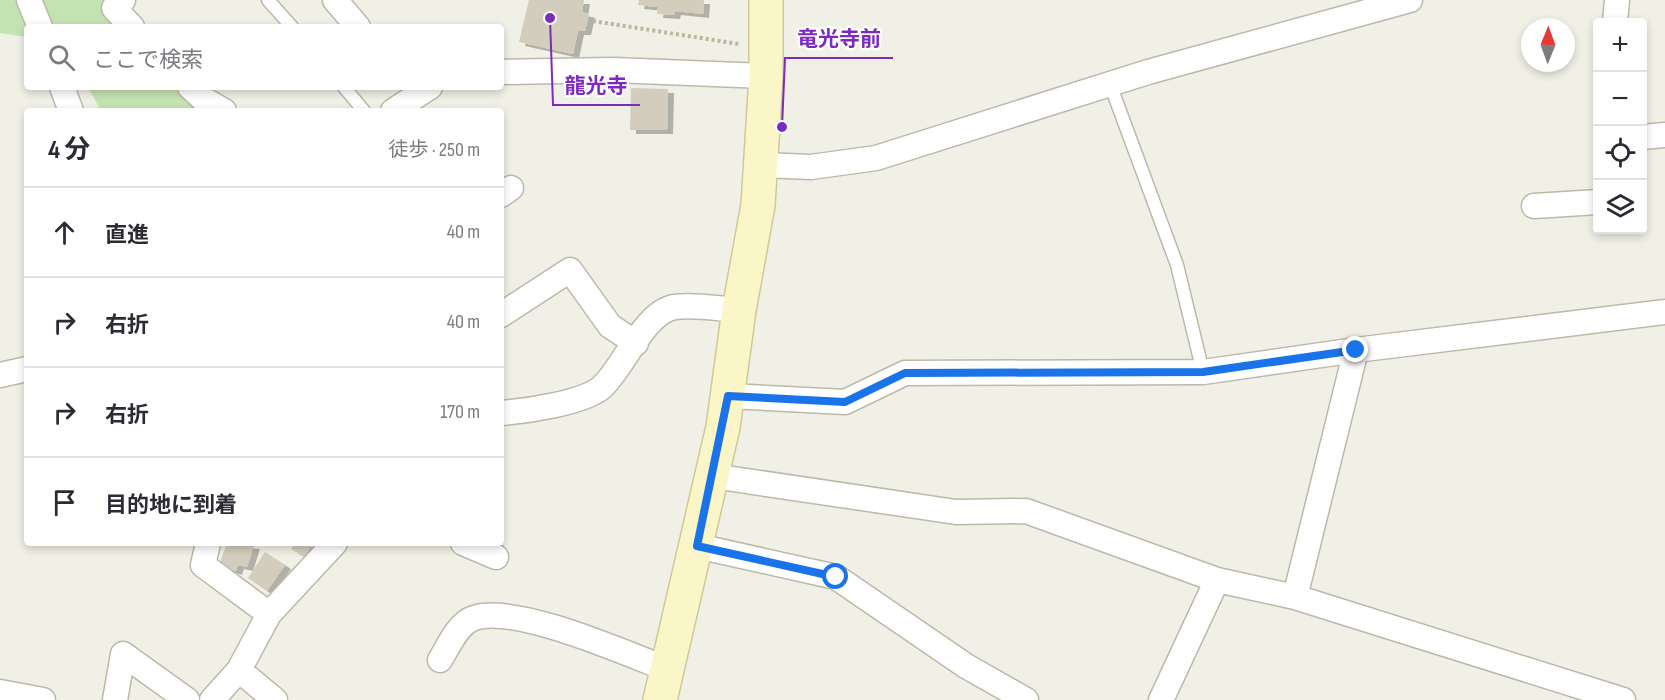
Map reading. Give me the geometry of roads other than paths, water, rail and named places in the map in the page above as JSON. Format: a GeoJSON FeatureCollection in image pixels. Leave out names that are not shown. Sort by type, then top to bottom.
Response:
{"type":"FeatureCollection","features":[{"type":"Feature","properties":{"kind":"street"},"geometry":{"type":"LineString","coordinates":[[29,0],[39,24]]}},
{"type":"Feature","properties":{"kind":"street"},"geometry":{"type":"LineString","coordinates":[[123,0],[114,8],[129,24]]}},
{"type":"Feature","properties":{"kind":"street"},"geometry":{"type":"LineString","coordinates":[[335,0],[355,24]]}},
{"type":"Feature","properties":{"kind":"street"},"geometry":{"type":"LineString","coordinates":[[440,660],[459,629],[472,618],[489,615],[547,624],[663,685],[697,546],[728,396],[739,310],[758,205],[762,165],[766,0]]}},
{"type":"Feature","properties":{"kind":"street"},"geometry":{"type":"LineString","coordinates":[[762,165],[811,167],[876,158],[1110,84],[1409,0]]}},
{"type":"Feature","properties":{"kind":"street"},"geometry":{"type":"LineString","coordinates":[[1615,18],[1617,0]]}},
{"type":"Feature","properties":{"kind":"street"},"geometry":{"type":"LineString","coordinates":[[504,72],[614,70],[766,62]]}},
{"type":"Feature","properties":{"kind":"street"},"geometry":{"type":"LineString","coordinates":[[63,90],[70,108]]}},
{"type":"Feature","properties":{"kind":"street"},"geometry":{"type":"LineString","coordinates":[[193,90],[219,108]]}},
{"type":"Feature","properties":{"kind":"street"},"geometry":{"type":"LineString","coordinates":[[397,108],[418,90]]}},
{"type":"Feature","properties":{"kind":"street"},"geometry":{"type":"LineString","coordinates":[[1647,137],[1665,135]]}},
{"type":"Feature","properties":{"kind":"street"},"geometry":{"type":"LineString","coordinates":[[1534,206],[1593,202]]}},
{"type":"Feature","properties":{"kind":"street"},"geometry":{"type":"LineString","coordinates":[[504,313],[570,270],[610,326],[636,343]]}},
{"type":"Feature","properties":{"kind":"street"},"geometry":{"type":"LineString","coordinates":[[504,413],[528,411],[567,402],[602,388],[656,315],[674,307],[739,310]]}},
{"type":"Feature","properties":{"kind":"street"},"geometry":{"type":"LineString","coordinates":[[728,396],[845,402],[905,373],[1203,372],[1356,350],[1665,312]]}},
{"type":"Feature","properties":{"kind":"street"},"geometry":{"type":"LineString","coordinates":[[1295,597],[1356,350]]}},
{"type":"Feature","properties":{"kind":"street"},"geometry":{"type":"LineString","coordinates":[[0,375],[24,370]]}},
{"type":"Feature","properties":{"kind":"street"},"geometry":{"type":"LineString","coordinates":[[712,476],[956,512],[1026,511],[1217,580],[1295,597],[1623,700]]}},
{"type":"Feature","properties":{"kind":"street"},"geometry":{"type":"LineString","coordinates":[[207,546],[203,565],[269,614]]}},
{"type":"Feature","properties":{"kind":"street"},"geometry":{"type":"LineString","coordinates":[[212,700],[239,670],[269,614],[332,546]]}},
{"type":"Feature","properties":{"kind":"street"},"geometry":{"type":"LineString","coordinates":[[470,546],[496,557]]}},
{"type":"Feature","properties":{"kind":"street"},"geometry":{"type":"LineString","coordinates":[[697,546],[836,577],[966,666],[1026,700]]}},
{"type":"Feature","properties":{"kind":"street"},"geometry":{"type":"LineString","coordinates":[[1161,700],[1217,580]]}},
{"type":"Feature","properties":{"kind":"street"},"geometry":{"type":"LineString","coordinates":[[115,700],[123,654],[187,700]]}},
{"type":"Feature","properties":{"kind":"street"},"geometry":{"type":"LineString","coordinates":[[239,670],[275,700]]}},
{"type":"Feature","properties":{"kind":"street"},"geometry":{"type":"LineString","coordinates":[[0,692],[43,700]]}},
{"type":"Feature","properties":{"kind":"lane"},"geometry":{"type":"LineString","coordinates":[[268,0],[289,24]]}},
{"type":"Feature","properties":{"kind":"lane"},"geometry":{"type":"LineString","coordinates":[[1110,84],[1177,265],[1203,372]]}},
{"type":"Feature","properties":{"kind":"lane"},"geometry":{"type":"LineString","coordinates":[[346,90],[362,108]]}},
{"type":"Feature","properties":{"kind":"place","name":"龍光寺"},"geometry":{"type":"Point","coordinates":[550,18]}},
{"type":"Feature","properties":{"kind":"place","name":"竜光寺前"},"geometry":{"type":"Point","coordinates":[782,127]}}]}
